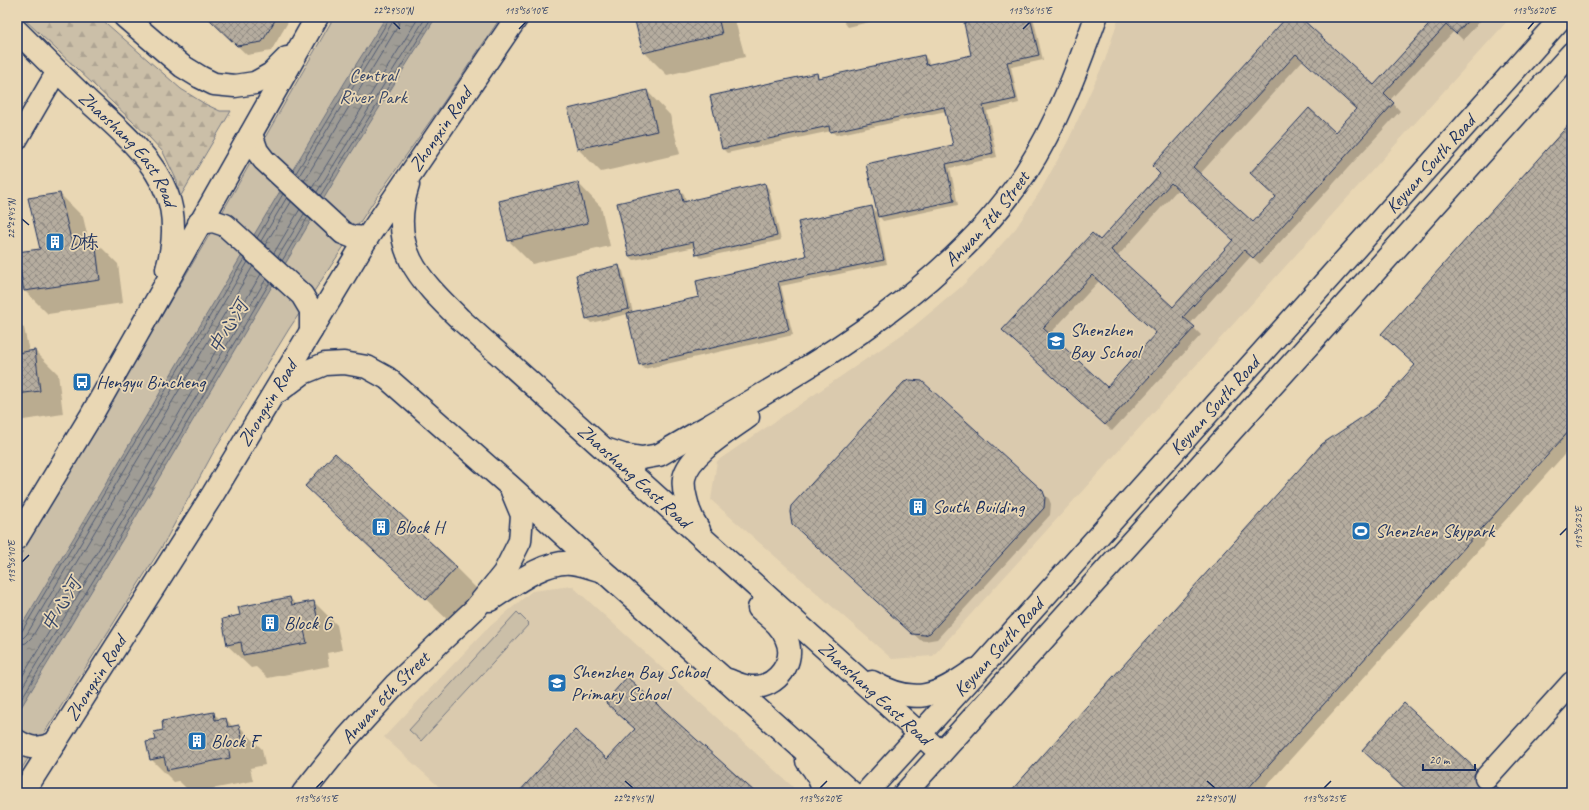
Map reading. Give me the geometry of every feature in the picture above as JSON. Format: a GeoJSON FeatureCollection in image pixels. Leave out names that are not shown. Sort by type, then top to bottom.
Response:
{"type":"FeatureCollection","features":[{"type":"Feature","properties":{"kind":"main road"},"geometry":{"type":"LineString","coordinates":[[124,17],[182,66],[214,84],[235,86],[255,83],[271,74],[287,59],[312,25]]}},
{"type":"Feature","properties":{"kind":"main road","name":"Zhongxin Road"},"geometry":{"type":"LineString","coordinates":[[26,789],[213,494],[367,238],[517,17]]}},
{"type":"Feature","properties":{"kind":"main road","name":"Anwan 7th Street"},"geometry":{"type":"LineString","coordinates":[[811,366],[880,317],[923,284],[964,247],[1010,194],[1033,160],[1056,116],[1084,50],[1096,17]]}},
{"type":"Feature","properties":{"kind":"main road","name":"Keyuan South Road"},"geometry":{"type":"LineString","coordinates":[[866,793],[985,663],[1562,17]]}},
{"type":"Feature","properties":{"kind":"main road"},"geometry":{"type":"LineString","coordinates":[[17,22],[39,53]]}},
{"type":"Feature","properties":{"kind":"main road"},"geometry":{"type":"LineString","coordinates":[[17,538],[91,416],[312,25]]}},
{"type":"Feature","properties":{"kind":"main road","name":"Zhaoshang East Road"},"geometry":{"type":"LineString","coordinates":[[17,31],[132,142],[155,171],[168,194],[173,224],[172,252],[159,295]]}},
{"type":"Feature","properties":{"kind":"main road","name":"Keyuan South Road"},"geometry":{"type":"LineString","coordinates":[[905,793],[1572,53]]}},
{"type":"Feature","properties":{"kind":"main road"},"geometry":{"type":"LineString","coordinates":[[251,134],[257,151],[264,160],[343,233],[353,237],[367,238]]}},
{"type":"Feature","properties":{"kind":"main road","name":"Zhaoshang East Road"},"geometry":{"type":"LineString","coordinates":[[418,163],[406,192],[402,213],[404,241],[408,256],[431,291],[460,319],[942,753]]}},
{"type":"Feature","properties":{"kind":"main road"},"geometry":{"type":"LineString","coordinates":[[200,223],[213,222],[225,225],[302,295],[311,310],[311,331]]}},
{"type":"Feature","properties":{"kind":"main road"},"geometry":{"type":"LineString","coordinates":[[270,398],[303,373],[326,364],[344,363],[366,367],[387,378],[510,486],[852,793]]}},
{"type":"Feature","properties":{"kind":"main road"},"geometry":{"type":"LineString","coordinates":[[603,448],[623,455],[642,458],[658,455],[811,366]]}},
{"type":"Feature","properties":{"kind":"main road"},"geometry":{"type":"LineString","coordinates":[[726,680],[742,686],[752,687],[762,686],[772,682],[786,667],[789,658],[787,639],[783,631],[737,588],[711,545],[696,526],[688,508],[684,490],[684,477],[688,468],[699,454],[768,402],[811,366]]}},
{"type":"Feature","properties":{"kind":"main road"},"geometry":{"type":"LineString","coordinates":[[475,609],[504,573],[520,541],[522,515],[510,486]]}},
{"type":"Feature","properties":{"kind":"main road"},"geometry":{"type":"LineString","coordinates":[[475,609],[526,576],[555,564],[571,563],[602,570]]}},
{"type":"Feature","properties":{"kind":"main road","name":"Anwan 6th Street"},"geometry":{"type":"LineString","coordinates":[[303,793],[347,738],[396,684],[475,609]]}},
{"type":"Feature","properties":{"kind":"main road"},"geometry":{"type":"LineString","coordinates":[[850,671],[887,691],[905,696],[916,697],[942,690],[957,682],[985,663]]}},
{"type":"Feature","properties":{"kind":"main road"},"geometry":{"type":"LineString","coordinates":[[1486,778],[1572,683]]}},
{"type":"Feature","properties":{"kind":"main road"},"geometry":{"type":"LineString","coordinates":[[786,733],[813,768],[822,787],[823,793]]}},
{"type":"Feature","properties":{"kind":"main road"},"geometry":{"type":"LineString","coordinates":[[26,789],[27,768],[20,750],[41,748],[55,743]]}},
{"type":"Feature","properties":{"kind":"street"},"geometry":{"type":"LineString","coordinates":[[17,140],[57,71]]}},
{"type":"Feature","properties":{"kind":"shaded area","name":"Shenzhen Bay School"},"geometry":{"type":"Polygon","coordinates":[[[1119,17],[1511,17],[933,656],[892,659],[711,500],[717,461],[913,327],[961,287],[994,253],[1016,228],[1041,190],[1069,139],[1105,60],[1119,17]]]}},
{"type":"Feature","properties":{"kind":"shaded area","name":"Shenzhen Bay School Primary School"},"geometry":{"type":"Polygon","coordinates":[[[572,586],[793,787],[793,793],[446,793],[384,737],[488,628],[532,591],[572,586]]]}},
{"type":"Feature","properties":{"kind":"green space"},"geometry":{"type":"Polygon","coordinates":[[[22,17],[99,17],[181,89],[205,104],[220,111],[231,111],[179,199],[177,181],[163,152],[22,17]]]}},
{"type":"Feature","properties":{"kind":"green space","name":"Central River Park"},"geometry":{"type":"Polygon","coordinates":[[[334,17],[501,17],[376,198],[289,329],[213,453],[163,545],[17,776],[17,561],[204,244],[334,17]]]}},
{"type":"Feature","properties":{"kind":"green space"},"geometry":{"type":"Polygon","coordinates":[[[517,612],[529,624],[421,741],[409,730],[517,612]]]}},
{"type":"Feature","properties":{"kind":"water","name":"中心河"},"geometry":{"type":"Polygon","coordinates":[[[386,17],[436,17],[343,166],[127,532],[17,714],[17,633],[345,82],[386,17]]]}},
{"type":"Feature","properties":{"kind":"building"},"geometry":{"type":"Polygon","coordinates":[[[207,17],[277,17],[262,42],[237,46],[207,17]]]}},
{"type":"Feature","properties":{"kind":"building"},"geometry":{"type":"Polygon","coordinates":[[[634,17],[718,17],[722,34],[643,53],[634,17]]]}},
{"type":"Feature","properties":{"kind":"building"},"geometry":{"type":"Polygon","coordinates":[[[989,17],[1030,17],[1039,55],[1007,62],[1016,99],[983,106],[993,153],[946,164],[954,201],[878,217],[866,164],[953,145],[944,107],[830,132],[829,126],[722,149],[710,96],[817,73],[818,78],[924,55],[926,65],[971,55],[964,23],[989,17]]]}},
{"type":"Feature","properties":{"kind":"building"},"geometry":{"type":"Polygon","coordinates":[[[1287,17],[1300,17],[1374,85],[1436,17],[1471,17],[1456,34],[1446,25],[1384,93],[1394,103],[1253,258],[1244,250],[1183,317],[1195,327],[1105,425],[1002,330],[1092,233],[1100,240],[1160,174],[1152,166],[1287,17]],[[1296,54],[1193,167],[1253,222],[1276,197],[1250,173],[1309,108],[1335,132],[1356,109],[1296,54]],[[1171,183],[1111,250],[1173,307],[1233,240],[1171,183]],[[1092,275],[1043,328],[1107,387],[1156,333],[1092,275]]]}},
{"type":"Feature","properties":{"kind":"building"},"geometry":{"type":"Polygon","coordinates":[[[647,90],[657,131],[577,149],[568,109],[647,90]]]}},
{"type":"Feature","properties":{"kind":"building","name":"Shenzhen Skypark"},"geometry":{"type":"Polygon","coordinates":[[[1572,121],[1572,428],[1244,793],[1009,793],[1322,444],[1376,408],[1415,365],[1381,334],[1572,121]]]}},
{"type":"Feature","properties":{"kind":"building"},"geometry":{"type":"Polygon","coordinates":[[[578,182],[588,223],[508,241],[499,201],[578,182]]]}},
{"type":"Feature","properties":{"kind":"building"},"geometry":{"type":"Polygon","coordinates":[[[765,183],[777,236],[696,255],[693,242],[629,256],[617,203],[680,189],[683,202],[765,183]]]}},
{"type":"Feature","properties":{"kind":"building","name":"D栋"},"geometry":{"type":"Polygon","coordinates":[[[60,193],[72,244],[95,240],[100,280],[24,291],[17,252],[40,249],[28,198],[60,193]]]}},
{"type":"Feature","properties":{"kind":"building"},"geometry":{"type":"Polygon","coordinates":[[[872,206],[884,260],[778,282],[789,330],[639,365],[627,313],[699,297],[696,281],[806,256],[798,222],[872,206]]]}},
{"type":"Feature","properties":{"kind":"building"},"geometry":{"type":"Polygon","coordinates":[[[619,265],[629,309],[586,319],[576,275],[619,265]]]}},
{"type":"Feature","properties":{"kind":"building"},"geometry":{"type":"Polygon","coordinates":[[[35,350],[40,391],[17,394],[17,353],[35,350]]]}},
{"type":"Feature","properties":{"kind":"building","name":"South Building"},"geometry":{"type":"Polygon","coordinates":[[[910,380],[922,381],[1043,491],[1045,497],[1044,508],[930,633],[925,635],[912,634],[792,524],[790,512],[791,506],[904,382],[910,380]]]}},
{"type":"Feature","properties":{"kind":"building","name":"Block H"},"geometry":{"type":"Polygon","coordinates":[[[335,453],[457,567],[426,600],[305,486],[335,453]]]}},
{"type":"Feature","properties":{"kind":"building","name":"Block G"},"geometry":{"type":"Polygon","coordinates":[[[290,597],[292,605],[314,601],[319,627],[304,630],[307,643],[243,655],[241,642],[227,645],[222,619],[240,615],[238,607],[290,597]]]}},
{"type":"Feature","properties":{"kind":"building"},"geometry":{"type":"Polygon","coordinates":[[[627,677],[756,793],[518,793],[575,730],[607,759],[635,729],[605,702],[627,677]]]}},
{"type":"Feature","properties":{"kind":"building"},"geometry":{"type":"Polygon","coordinates":[[[1404,703],[1477,770],[1474,775],[1474,781],[1478,787],[1483,790],[1489,790],[1495,786],[1503,793],[1409,793],[1362,750],[1404,703]]]}},
{"type":"Feature","properties":{"kind":"building","name":"Block F"},"geometry":{"type":"Polygon","coordinates":[[[214,712],[215,720],[226,718],[228,727],[239,725],[243,742],[228,745],[230,758],[167,770],[164,757],[150,760],[146,742],[156,740],[154,732],[163,730],[162,721],[214,712]]]}},
{"type":"Feature","properties":{"kind":"tunnel"},"geometry":{"type":"LineString","coordinates":[[1473,793],[1486,778]]}},
{"type":"Feature","properties":{"kind":"place","name":"D栋"},"geometry":{"type":"Point","coordinates":[55,242]}},
{"type":"Feature","properties":{"kind":"place","name":"Shenzhen Bay School"},"geometry":{"type":"Point","coordinates":[1056,341]}},
{"type":"Feature","properties":{"kind":"place","name":"Hengyu Bincheng"},"geometry":{"type":"Point","coordinates":[82,382]}},
{"type":"Feature","properties":{"kind":"place","name":"South Building"},"geometry":{"type":"Point","coordinates":[918,507]}},
{"type":"Feature","properties":{"kind":"place","name":"Block H"},"geometry":{"type":"Point","coordinates":[381,527]}},
{"type":"Feature","properties":{"kind":"place","name":"Shenzhen Skypark"},"geometry":{"type":"Point","coordinates":[1361,531]}},
{"type":"Feature","properties":{"kind":"place","name":"Block G"},"geometry":{"type":"Point","coordinates":[270,623]}},
{"type":"Feature","properties":{"kind":"place","name":"Shenzhen Bay School Primary School"},"geometry":{"type":"Point","coordinates":[557,683]}},
{"type":"Feature","properties":{"kind":"place","name":"Block F"},"geometry":{"type":"Point","coordinates":[197,741]}}]}
